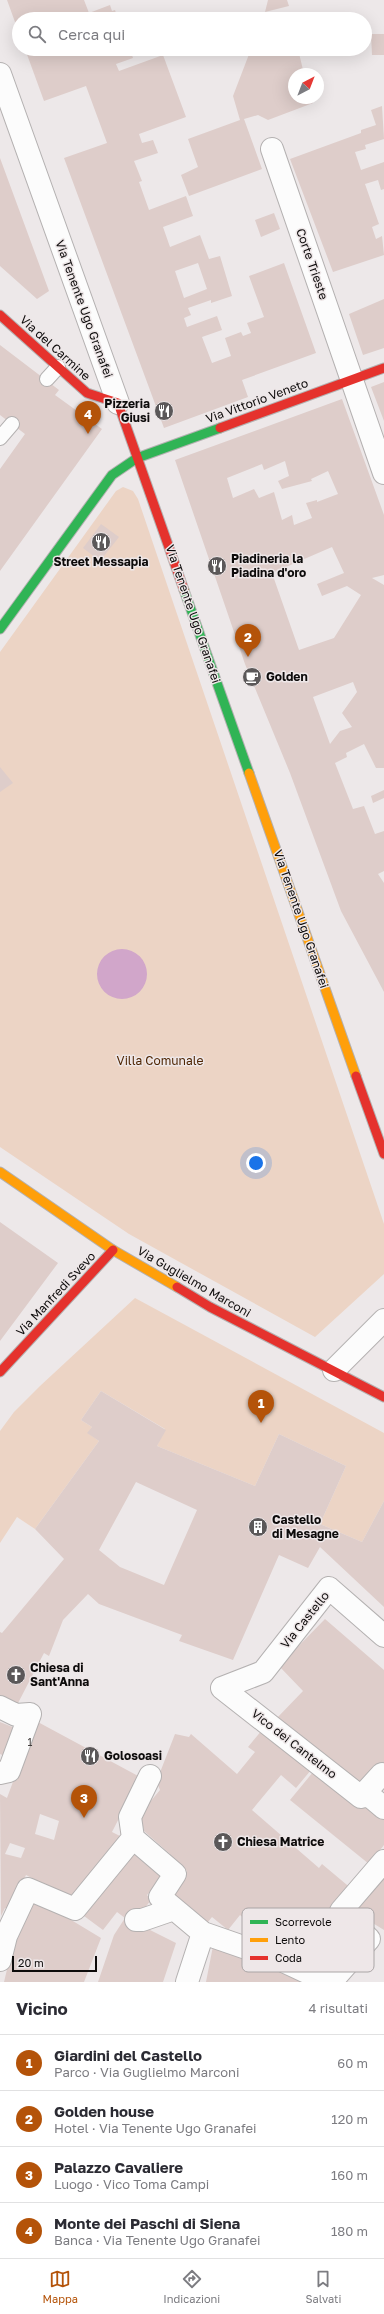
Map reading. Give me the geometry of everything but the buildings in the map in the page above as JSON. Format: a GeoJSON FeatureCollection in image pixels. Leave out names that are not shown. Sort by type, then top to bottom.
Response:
{"type":"FeatureCollection","features":[{"type":"Feature","properties":{"kind":"main road","name":"Via del Carmine"},"geometry":{"type":"LineString","coordinates":[[0,315],[88,393],[118,403]]}},
{"type":"Feature","properties":{"kind":"main road","name":"Via Vittorio Veneto"},"geometry":{"type":"LineString","coordinates":[[0,629],[112,475],[138,458],[384,368]]}},
{"type":"Feature","properties":{"kind":"main road","name":"Via Tenente Ugo Granafei"},"geometry":{"type":"LineString","coordinates":[[118,403],[384,1154]]}},
{"type":"Feature","properties":{"kind":"main road","name":"Via Guglielmo Marconi"},"geometry":{"type":"LineString","coordinates":[[0,1172],[114,1250],[210,1307],[384,1397]]}},
{"type":"Feature","properties":{"kind":"main road","name":"Via Manfredi Svevo"},"geometry":{"type":"LineString","coordinates":[[0,1372],[114,1250]]}},
{"type":"Feature","properties":{"kind":"street","name":"Via Tenente Ugo Granafei"},"geometry":{"type":"LineString","coordinates":[[0,74],[118,403]]}},
{"type":"Feature","properties":{"kind":"street","name":"Corte Trieste"},"geometry":{"type":"LineString","coordinates":[[272,149],[384,473]]}},
{"type":"Feature","properties":{"kind":"street"},"geometry":{"type":"LineString","coordinates":[[334,1370],[384,1320]]}},
{"type":"Feature","properties":{"kind":"street","name":"Via Castello"},"geometry":{"type":"LineString","coordinates":[[222,1688],[263,1672],[329,1588],[384,1636]]}},
{"type":"Feature","properties":{"kind":"street","name":"Vico dei Cantelmo"},"geometry":{"type":"LineString","coordinates":[[222,1688],[361,1797],[373,1799],[382,1774],[384,1775]]}},
{"type":"Feature","properties":{"kind":"street"},"geometry":{"type":"LineString","coordinates":[[0,1707],[16,1715],[30,1714],[9,1771],[0,1773]]}},
{"type":"Feature","properties":{"kind":"street"},"geometry":{"type":"LineString","coordinates":[[150,1776],[130,1817],[133,1838],[175,1874],[160,1897],[203,1933],[242,1946]]}},
{"type":"Feature","properties":{"kind":"street"},"geometry":{"type":"LineString","coordinates":[[0,1960],[6,1936],[28,1890],[74,1909],[133,1838]]}},
{"type":"Feature","properties":{"kind":"street"},"geometry":{"type":"LineString","coordinates":[[344,1908],[384,1861]]}},
{"type":"Feature","properties":{"kind":"street"},"geometry":{"type":"LineString","coordinates":[[136,1920],[142,1920],[174,1909]]}},
{"type":"Feature","properties":{"kind":"street"},"geometry":{"type":"LineString","coordinates":[[187,1982],[203,1933]]}},
{"type":"Feature","properties":{"kind":"street"},"geometry":{"type":"LineString","coordinates":[[307,1972],[328,1982]]}},
{"type":"Feature","properties":{"kind":"street"},"geometry":{"type":"LineString","coordinates":[[332,1982],[341,1972]]}},
{"type":"Feature","properties":{"kind":"lane"},"geometry":{"type":"LineString","coordinates":[[47,379],[58,367]]}},
{"type":"Feature","properties":{"kind":"lane"},"geometry":{"type":"LineString","coordinates":[[0,438],[12,424]]}},
{"type":"Feature","properties":{"kind":"green space","name":"Villa Comunale"},"geometry":{"type":"Polygon","coordinates":[[[123,487],[133,491],[138,499],[384,1224],[384,1274],[315,1337],[129,1234],[0,1147],[0,652],[116,491],[123,487]]]}},
{"type":"Feature","properties":{"kind":"green space"},"geometry":{"type":"Polygon","coordinates":[[[135,1298],[384,1433],[384,1501],[362,1542],[320,1524],[346,1466],[279,1434],[255,1486],[157,1446],[165,1429],[101,1391],[81,1420],[92,1427],[88,1433],[99,1441],[35,1529],[17,1517],[0,1543],[0,1431],[14,1412],[40,1386],[135,1298]]]}},
{"type":"Feature","properties":{"kind":"shaded area"},"geometry":{"type":"Polygon","coordinates":[[[127,949],[132,950],[140,956],[146,964],[146,984],[140,992],[132,998],[117,999],[112,998],[104,992],[98,984],[97,969],[98,964],[104,956],[112,950],[127,949]]]}},
{"type":"Feature","properties":{"kind":"traffic: fast"},"geometry":{"type":"LineString","coordinates":[[0,629],[112,475],[137,458],[220,428]]}},
{"type":"Feature","properties":{"kind":"traffic: fast"},"geometry":{"type":"LineString","coordinates":[[184,590],[249,773]]}},
{"type":"Feature","properties":{"kind":"traffic: slow"},"geometry":{"type":"LineString","coordinates":[[249,773],[356,1076]]}},
{"type":"Feature","properties":{"kind":"traffic: slow"},"geometry":{"type":"LineString","coordinates":[[0,1172],[113,1250],[177,1287]]}},
{"type":"Feature","properties":{"kind":"traffic: jam"},"geometry":{"type":"LineString","coordinates":[[0,315],[87,393],[118,403],[184,590]]}},
{"type":"Feature","properties":{"kind":"traffic: jam"},"geometry":{"type":"LineString","coordinates":[[220,428],[384,368]]}},
{"type":"Feature","properties":{"kind":"traffic: jam"},"geometry":{"type":"LineString","coordinates":[[356,1076],[384,1154]]}},
{"type":"Feature","properties":{"kind":"traffic: jam"},"geometry":{"type":"LineString","coordinates":[[0,1372],[113,1250]]}},
{"type":"Feature","properties":{"kind":"traffic: jam"},"geometry":{"type":"LineString","coordinates":[[177,1287],[210,1307],[384,1397]]}},
{"type":"Feature","properties":{"kind":"place","name":"Pizzeria Giusi"},"geometry":{"type":"Point","coordinates":[164,411]}},
{"type":"Feature","properties":{"kind":"place","name":"Monte dei Paschi di Siena"},"geometry":{"type":"Point","coordinates":[88,434]}},
{"type":"Feature","properties":{"kind":"place","name":"Street Messapia"},"geometry":{"type":"Point","coordinates":[101,542]}},
{"type":"Feature","properties":{"kind":"place","name":"Piadineria la Piadina d'oro"},"geometry":{"type":"Point","coordinates":[217,566]}},
{"type":"Feature","properties":{"kind":"place","name":"Golden house"},"geometry":{"type":"Point","coordinates":[248,657]}},
{"type":"Feature","properties":{"kind":"place","name":"Golden"},"geometry":{"type":"Point","coordinates":[252,677]}},
{"type":"Feature","properties":{"kind":"place","name":"Giardini del Castello"},"geometry":{"type":"Point","coordinates":[261,1423]}},
{"type":"Feature","properties":{"kind":"place","name":"Castello di Mesagne"},"geometry":{"type":"Point","coordinates":[258,1527]}},
{"type":"Feature","properties":{"kind":"place","name":"Chiesa di Sant'Anna"},"geometry":{"type":"Point","coordinates":[16,1675]}},
{"type":"Feature","properties":{"kind":"place","name":"Golosoasi"},"geometry":{"type":"Point","coordinates":[90,1756]}},
{"type":"Feature","properties":{"kind":"place","name":"Palazzo Cavaliere"},"geometry":{"type":"Point","coordinates":[84,1818]}},
{"type":"Feature","properties":{"kind":"place","name":"Chiesa Matrice"},"geometry":{"type":"Point","coordinates":[223,1842]}}]}
